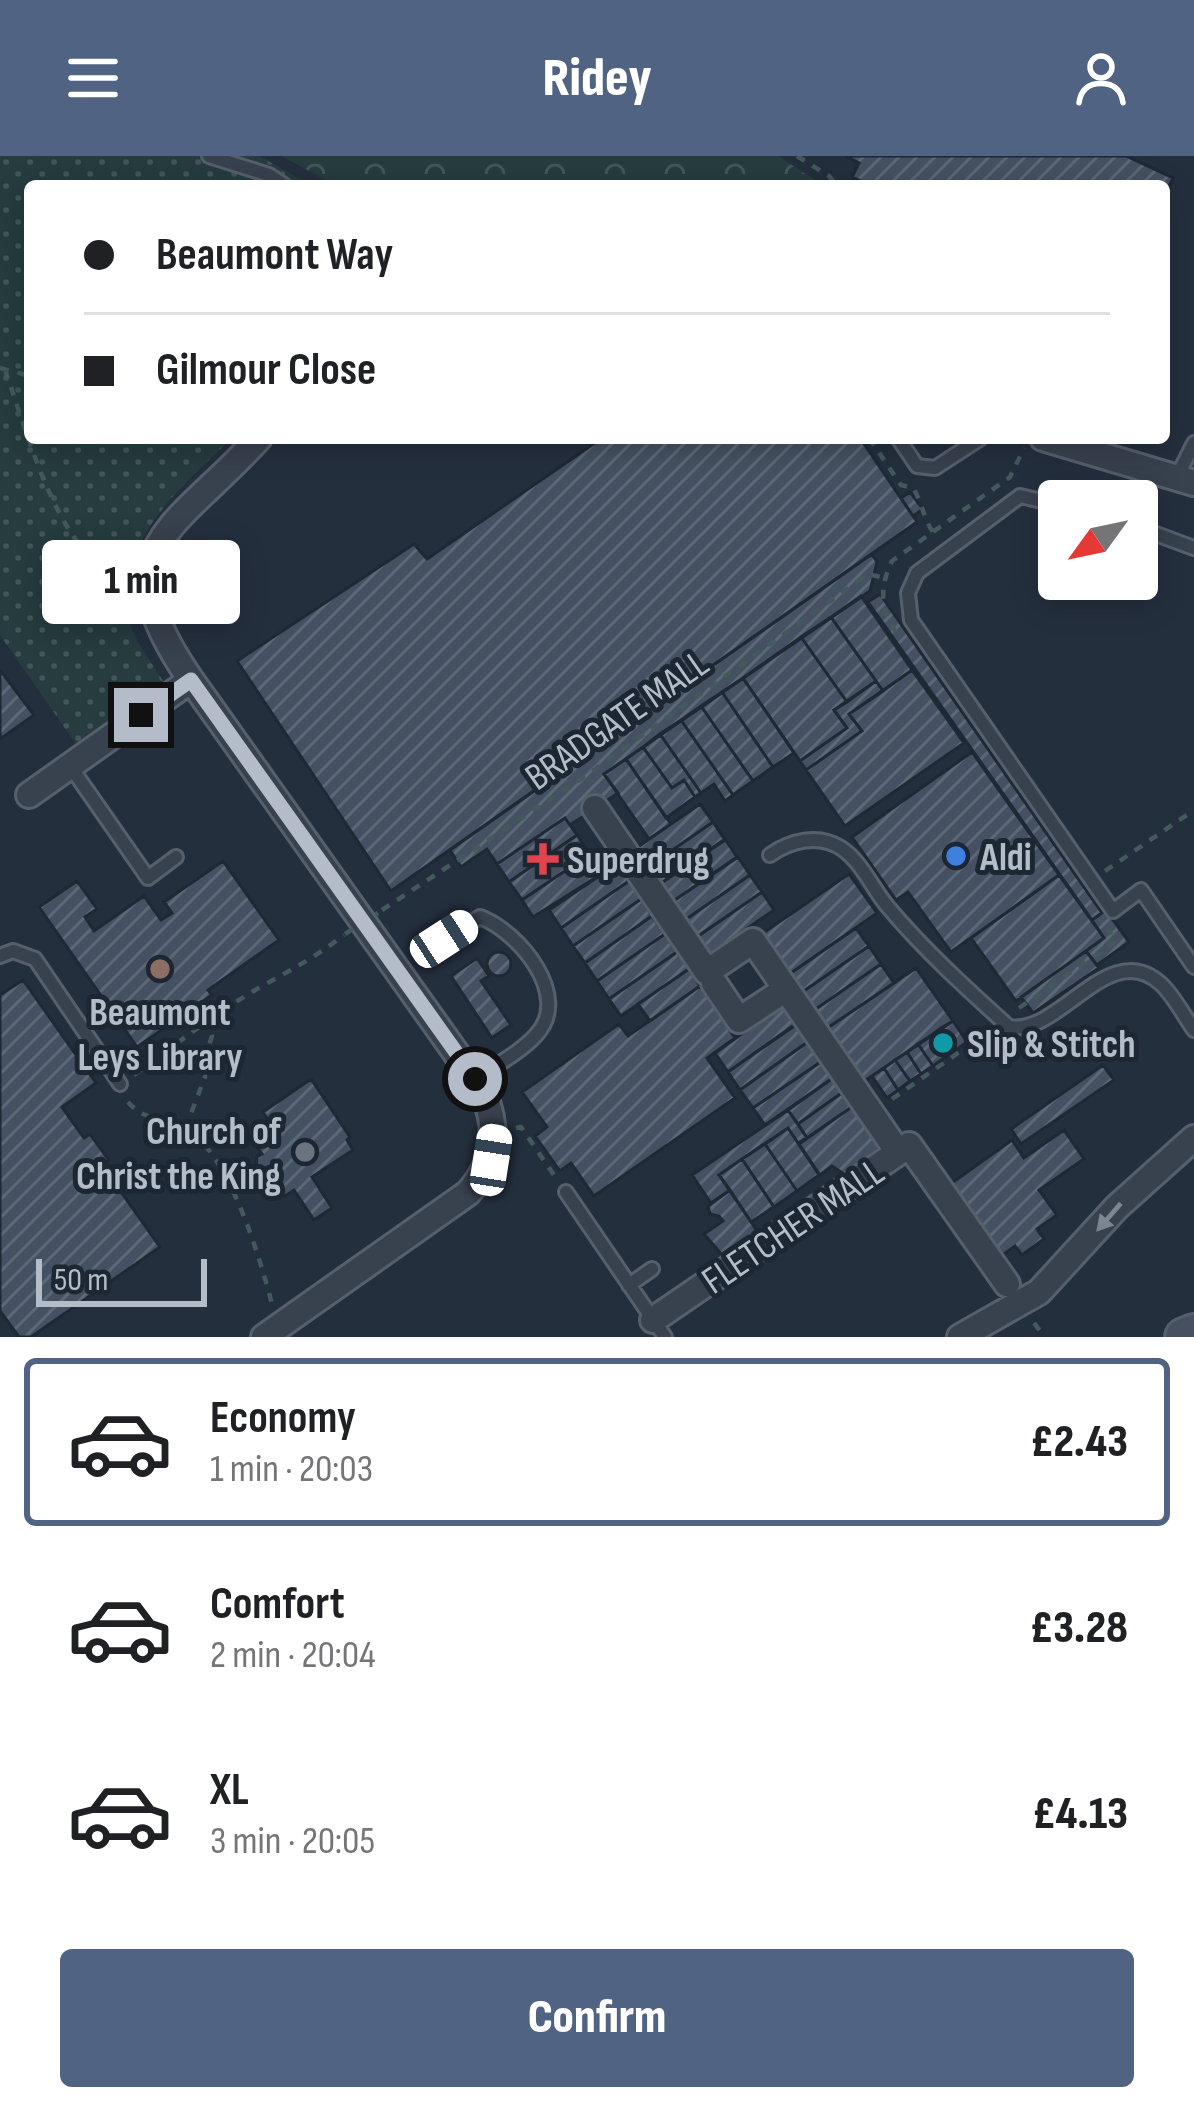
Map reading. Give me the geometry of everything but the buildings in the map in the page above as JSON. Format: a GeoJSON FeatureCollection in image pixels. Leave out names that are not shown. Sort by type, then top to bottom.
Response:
{"type":"FeatureCollection","features":[{"type":"Feature","properties":{"kind":"street"},"geometry":{"type":"LineString","coordinates":[[253,444],[167,527],[149,568],[148,589],[157,625],[191,680],[475,1079],[488,1103],[495,1135],[491,1160],[468,1193],[271,1332]]}},
{"type":"Feature","properties":{"kind":"street"},"geometry":{"type":"LineString","coordinates":[[1063,444],[1186,480]]}},
{"type":"Feature","properties":{"kind":"street"},"geometry":{"type":"LineString","coordinates":[[29,795],[191,680]]}},
{"type":"Feature","properties":{"kind":"street","name":"FLETCHER MALL"},"geometry":{"type":"LineString","coordinates":[[595,808],[707,971],[753,941],[898,1152]]}},
{"type":"Feature","properties":{"kind":"street"},"geometry":{"type":"LineString","coordinates":[[714,982],[739,1020],[786,989]]}},
{"type":"Feature","properties":{"kind":"street"},"geometry":{"type":"LineString","coordinates":[[960,1337],[1039,1292],[1117,1207],[1194,1138]]}},
{"type":"Feature","properties":{"kind":"street","name":"FLETCHER MALL"},"geometry":{"type":"LineString","coordinates":[[659,1329],[909,1145],[1007,1283]]}},
{"type":"Feature","properties":{"kind":"street"},"geometry":{"type":"LineString","coordinates":[[1184,1337],[1194,1333]]}},
{"type":"Feature","properties":{"kind":"lane"},"geometry":{"type":"LineString","coordinates":[[208,156],[276,180]]}},
{"type":"Feature","properties":{"kind":"lane"},"geometry":{"type":"LineString","coordinates":[[1186,480],[1194,442]]}},
{"type":"Feature","properties":{"kind":"lane"},"geometry":{"type":"LineString","coordinates":[[902,444],[917,466],[935,468],[972,444]]}},
{"type":"Feature","properties":{"kind":"lane"},"geometry":{"type":"LineString","coordinates":[[1038,500],[1020,496],[917,573],[908,593],[911,620],[1112,910],[1141,890],[1194,967]]}},
{"type":"Feature","properties":{"kind":"lane"},"geometry":{"type":"LineString","coordinates":[[1158,535],[1194,548]]}},
{"type":"Feature","properties":{"kind":"lane"},"geometry":{"type":"LineString","coordinates":[[70,766],[148,878],[176,857]]}},
{"type":"Feature","properties":{"kind":"lane"},"geometry":{"type":"LineString","coordinates":[[770,855],[789,842],[838,846],[888,908],[1009,1027],[1033,1027],[1104,978],[1125,971],[1144,974],[1161,984],[1194,1030]]}},
{"type":"Feature","properties":{"kind":"lane"},"geometry":{"type":"LineString","coordinates":[[444,939],[480,917],[495,923],[536,967],[546,989],[548,1016],[536,1035],[475,1079]]}},
{"type":"Feature","properties":{"kind":"lane"},"geometry":{"type":"LineString","coordinates":[[0,956],[13,951],[35,959],[120,1084]]}},
{"type":"Feature","properties":{"kind":"lane"},"geometry":{"type":"LineString","coordinates":[[566,1192],[659,1329]]}},
{"type":"Feature","properties":{"kind":"lane"},"geometry":{"type":"LineString","coordinates":[[629,1285],[652,1269]]}},
{"type":"Feature","properties":{"kind":"path"},"geometry":{"type":"LineString","coordinates":[[797,156],[832,180]]}},
{"type":"Feature","properties":{"kind":"path"},"geometry":{"type":"LineString","coordinates":[[3,369],[24,424]]}},
{"type":"Feature","properties":{"kind":"path"},"geometry":{"type":"LineString","coordinates":[[32,444],[82,551],[114,580],[148,589]]}},
{"type":"Feature","properties":{"kind":"path"},"geometry":{"type":"LineString","coordinates":[[873,444],[902,485],[914,488],[933,532]]}},
{"type":"Feature","properties":{"kind":"path"},"geometry":{"type":"LineString","coordinates":[[902,641],[884,611],[884,578],[892,561],[1010,477],[1027,444]]}},
{"type":"Feature","properties":{"kind":"path","name":"BRADGATE MALL"},"geometry":{"type":"LineString","coordinates":[[120,1084],[257,989],[304,965],[587,776],[868,574],[884,578]]}},
{"type":"Feature","properties":{"kind":"path"},"geometry":{"type":"LineString","coordinates":[[1091,880],[1194,810]]}},
{"type":"Feature","properties":{"kind":"path"},"geometry":{"type":"LineString","coordinates":[[871,1114],[1116,940],[1103,922]]}},
{"type":"Feature","properties":{"kind":"path"},"geometry":{"type":"LineString","coordinates":[[185,1129],[205,1077],[212,1036],[206,1023]]}},
{"type":"Feature","properties":{"kind":"path"},"geometry":{"type":"LineString","coordinates":[[120,1084],[138,1113],[185,1129],[207,1148],[256,1243],[271,1332]]}},
{"type":"Feature","properties":{"kind":"path"},"geometry":{"type":"LineString","coordinates":[[495,1135],[521,1127],[566,1192]]}},
{"type":"Feature","properties":{"kind":"green space"},"geometry":{"type":"Polygon","coordinates":[[[0,156],[259,156],[302,180],[24,180],[24,444],[226,444],[158,515],[133,561],[128,586],[130,623],[163,681],[76,744],[0,635],[0,156]]]}},
{"type":"Feature","properties":{"kind":"green space"},"geometry":{"type":"Polygon","coordinates":[[[282,156],[778,156],[815,180],[325,180],[282,156]]]}},
{"type":"Feature","properties":{"kind":"place","name":"Aldi"},"geometry":{"type":"Point","coordinates":[956,856]}},
{"type":"Feature","properties":{"kind":"place","name":"Superdrug"},"geometry":{"type":"Point","coordinates":[543,859]}},
{"type":"Feature","properties":{"kind":"place","name":"Beaumont Leys Library"},"geometry":{"type":"Point","coordinates":[160,969]}},
{"type":"Feature","properties":{"kind":"place","name":"Slip & Stitch"},"geometry":{"type":"Point","coordinates":[943,1043]}},
{"type":"Feature","properties":{"kind":"place","name":"Church of Christ the King"},"geometry":{"type":"Point","coordinates":[305,1152]}},
{"type":"Feature","properties":{"kind":"route"},"geometry":{"type":"LineString","coordinates":[[141,715],[191,680],[475,1079]]}}]}
